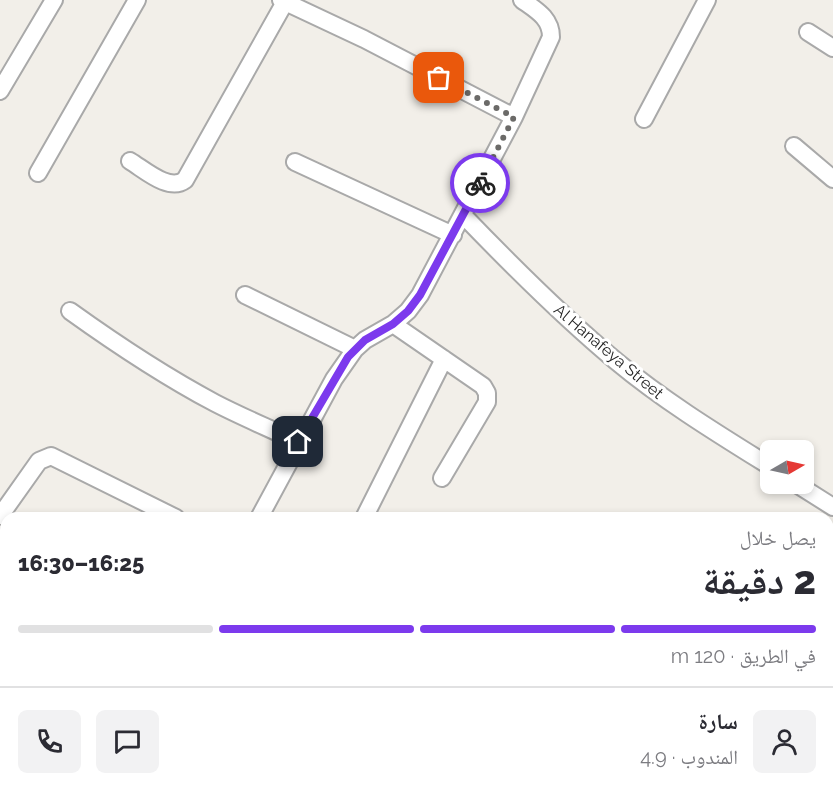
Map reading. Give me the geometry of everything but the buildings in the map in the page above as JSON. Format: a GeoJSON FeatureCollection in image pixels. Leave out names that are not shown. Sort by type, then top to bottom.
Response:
{"type":"FeatureCollection","features":[{"type":"Feature","properties":{"kind":"street"},"geometry":{"type":"LineString","coordinates":[[0,91],[54,0]]}},
{"type":"Feature","properties":{"kind":"street"},"geometry":{"type":"LineString","coordinates":[[38,172],[137,0]]}},
{"type":"Feature","properties":{"kind":"street"},"geometry":{"type":"LineString","coordinates":[[262,512],[333,379],[355,349],[365,340],[393,324],[408,311],[420,295],[514,117],[551,37],[546,19],[522,0]]}},
{"type":"Feature","properties":{"kind":"street"},"geometry":{"type":"LineString","coordinates":[[644,119],[707,0]]}},
{"type":"Feature","properties":{"kind":"street"},"geometry":{"type":"LineString","coordinates":[[130,161],[167,183],[177,184],[185,180],[283,1],[364,39],[514,117]]}},
{"type":"Feature","properties":{"kind":"street"},"geometry":{"type":"LineString","coordinates":[[808,32],[833,48]]}},
{"type":"Feature","properties":{"kind":"street"},"geometry":{"type":"LineString","coordinates":[[794,146],[833,179]]}},
{"type":"Feature","properties":{"kind":"street"},"geometry":{"type":"LineString","coordinates":[[295,162],[453,235]]}},
{"type":"Feature","properties":{"kind":"street","name":"Al Hanafeya Street"},"geometry":{"type":"LineString","coordinates":[[463,215],[538,291],[617,362],[677,406],[760,461]]}},
{"type":"Feature","properties":{"kind":"street"},"geometry":{"type":"LineString","coordinates":[[245,295],[355,349]]}},
{"type":"Feature","properties":{"kind":"street"},"geometry":{"type":"LineString","coordinates":[[70,311],[117,345],[165,375],[216,403],[298,442]]}},
{"type":"Feature","properties":{"kind":"street"},"geometry":{"type":"LineString","coordinates":[[393,324],[483,386],[488,398],[442,478]]}},
{"type":"Feature","properties":{"kind":"street"},"geometry":{"type":"LineString","coordinates":[[367,512],[444,358]]}},
{"type":"Feature","properties":{"kind":"street"},"geometry":{"type":"LineString","coordinates":[[5,511],[39,461],[46,456],[51,456],[164,512]]}},
{"type":"Feature","properties":{"kind":"street"},"geometry":{"type":"LineString","coordinates":[[812,494],[833,507]]}},
{"type":"Feature","properties":{"kind":"way so far"},"geometry":{"type":"LineString","coordinates":[[439,78],[514,117],[480,183]]}},
{"type":"Feature","properties":{"kind":"route"},"geometry":{"type":"LineString","coordinates":[[298,442],[348,357],[365,340],[393,324],[408,311],[420,295],[480,183]]}}]}
